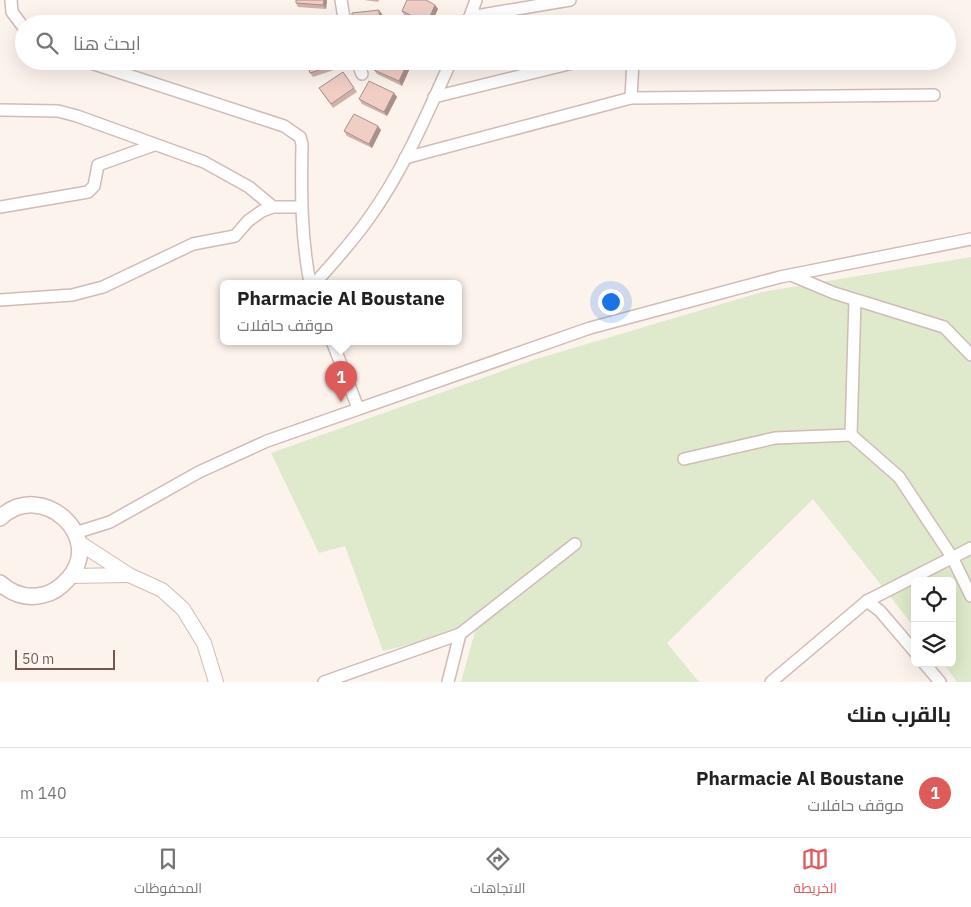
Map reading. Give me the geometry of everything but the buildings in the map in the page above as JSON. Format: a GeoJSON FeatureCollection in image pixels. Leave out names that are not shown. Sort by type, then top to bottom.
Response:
{"type":"FeatureCollection","features":[{"type":"Feature","properties":{"kind":"main road"},"geometry":{"type":"LineString","coordinates":[[0,518],[10,510],[24,505],[40,505],[55,510],[67,520],[77,538],[78,560],[71,576],[61,587],[49,594],[35,597],[20,595],[2,589]]}},
{"type":"Feature","properties":{"kind":"street"},"geometry":{"type":"LineString","coordinates":[[11,0],[12,12],[15,16]]}},
{"type":"Feature","properties":{"kind":"street"},"geometry":{"type":"LineString","coordinates":[[341,0],[343,15]]}},
{"type":"Feature","properties":{"kind":"street"},"geometry":{"type":"LineString","coordinates":[[471,15],[476,0]]}},
{"type":"Feature","properties":{"kind":"street"},"geometry":{"type":"LineString","coordinates":[[498,15],[570,0]]}},
{"type":"Feature","properties":{"kind":"street"},"geometry":{"type":"LineString","coordinates":[[112,70],[293,130],[300,137],[302,144],[300,206],[304,254],[309,280]]}},
{"type":"Feature","properties":{"kind":"street"},"geometry":{"type":"LineString","coordinates":[[360,70],[362,74]]}},
{"type":"Feature","properties":{"kind":"street"},"geometry":{"type":"LineString","coordinates":[[318,280],[342,254],[370,217],[405,158],[447,70]]}},
{"type":"Feature","properties":{"kind":"street"},"geometry":{"type":"LineString","coordinates":[[434,97],[544,70]]}},
{"type":"Feature","properties":{"kind":"street"},"geometry":{"type":"LineString","coordinates":[[631,98],[632,70]]}},
{"type":"Feature","properties":{"kind":"street"},"geometry":{"type":"LineString","coordinates":[[405,158],[631,98],[934,95]]}},
{"type":"Feature","properties":{"kind":"street"},"geometry":{"type":"LineString","coordinates":[[0,110],[58,111],[204,162],[249,187],[273,207]]}},
{"type":"Feature","properties":{"kind":"street"},"geometry":{"type":"LineString","coordinates":[[0,208],[88,192],[94,186],[98,165],[154,145]]}},
{"type":"Feature","properties":{"kind":"street"},"geometry":{"type":"LineString","coordinates":[[0,300],[72,295],[103,287],[193,244],[235,236],[248,221],[262,211],[273,207],[300,206]]}},
{"type":"Feature","properties":{"kind":"street"},"geometry":{"type":"LineString","coordinates":[[216,682],[204,643],[183,610],[162,590],[129,575],[77,538],[110,522],[199,472],[267,441],[590,328],[791,274],[971,239]]}},
{"type":"Feature","properties":{"kind":"street"},"geometry":{"type":"LineString","coordinates":[[791,274],[834,294],[944,327],[971,354]]}},
{"type":"Feature","properties":{"kind":"street"},"geometry":{"type":"LineString","coordinates":[[851,435],[855,300]]}},
{"type":"Feature","properties":{"kind":"street"},"geometry":{"type":"LineString","coordinates":[[334,345],[358,408]]}},
{"type":"Feature","properties":{"kind":"street"},"geometry":{"type":"LineString","coordinates":[[684,459],[774,438],[851,435],[899,477],[952,557],[971,596]]}},
{"type":"Feature","properties":{"kind":"street"},"geometry":{"type":"LineString","coordinates":[[324,682],[460,634],[575,544]]}},
{"type":"Feature","properties":{"kind":"street"},"geometry":{"type":"LineString","coordinates":[[771,682],[867,601],[971,548]]}},
{"type":"Feature","properties":{"kind":"street"},"geometry":{"type":"LineString","coordinates":[[71,576],[129,575]]}},
{"type":"Feature","properties":{"kind":"street"},"geometry":{"type":"LineString","coordinates":[[867,601],[880,612],[911,647]]}},
{"type":"Feature","properties":{"kind":"street"},"geometry":{"type":"LineString","coordinates":[[448,682],[460,634]]}},
{"type":"Feature","properties":{"kind":"street"},"geometry":{"type":"LineString","coordinates":[[927,667],[940,682]]}},
{"type":"Feature","properties":{"kind":"green space"},"geometry":{"type":"Polygon","coordinates":[[[971,257],[971,682],[957,682],[946,667],[956,667],[956,577],[911,577],[911,623],[813,499],[667,643],[699,682],[461,682],[476,628],[383,651],[345,546],[319,553],[271,453],[533,360],[762,292],[971,257]]]}},
{"type":"Feature","properties":{"kind":"place","name":"Pharmacie Al Boustane"},"geometry":{"type":"Point","coordinates":[341,402]}}]}
